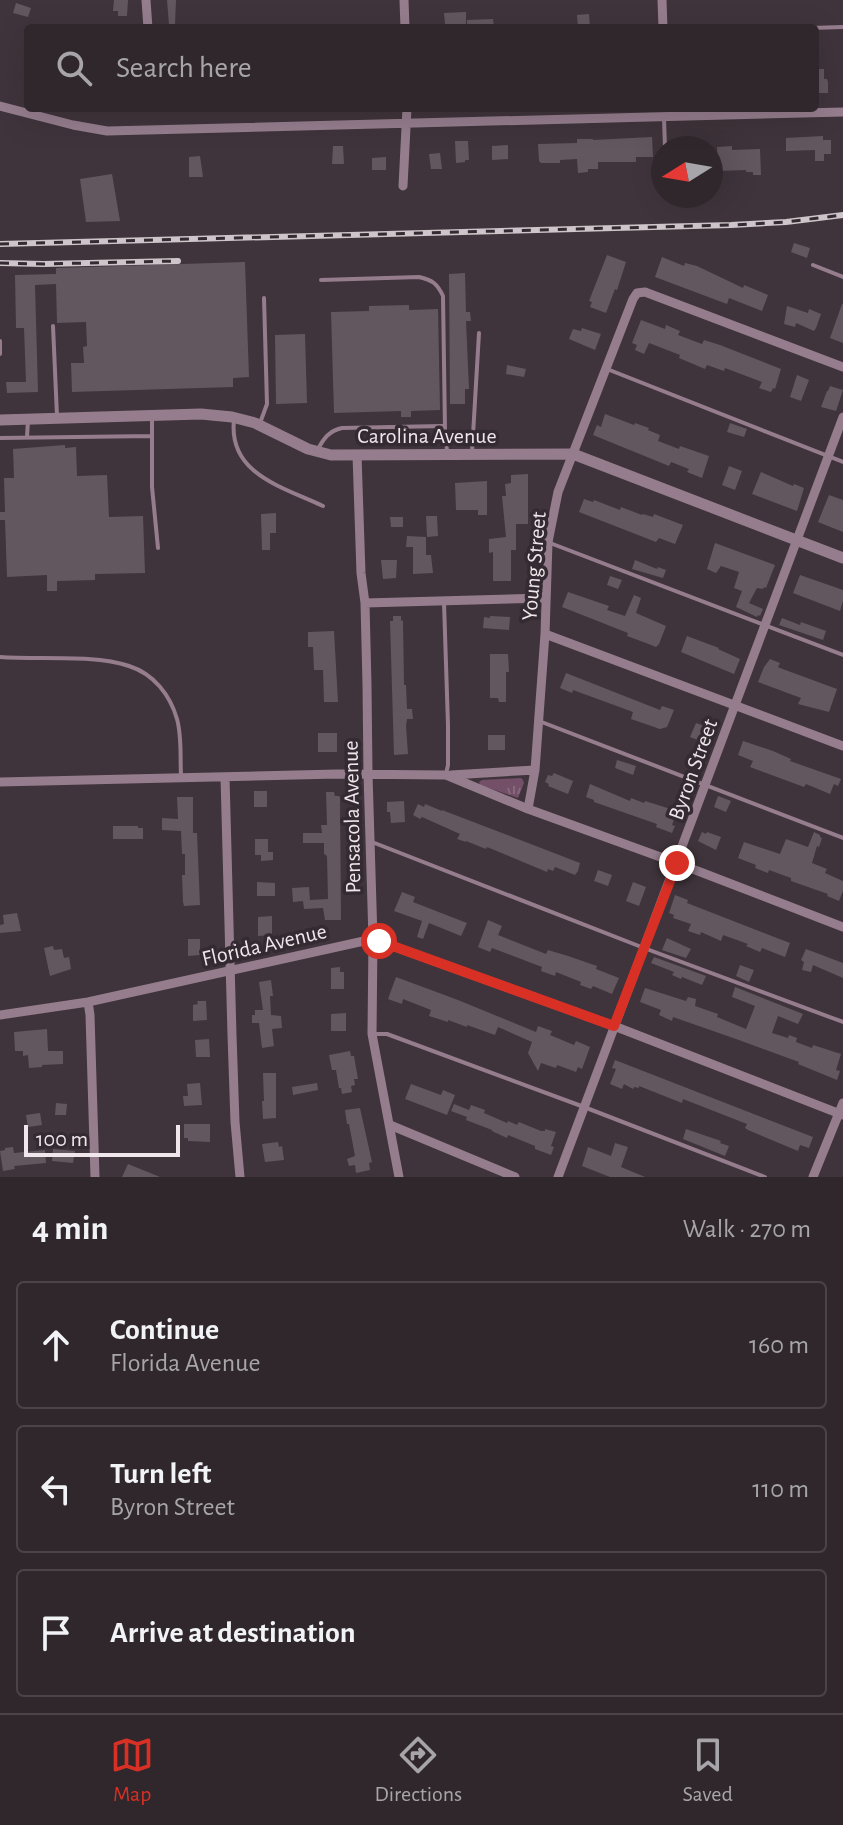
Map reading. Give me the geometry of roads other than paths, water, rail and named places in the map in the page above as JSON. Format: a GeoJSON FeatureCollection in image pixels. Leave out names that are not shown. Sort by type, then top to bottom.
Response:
{"type":"FeatureCollection","features":[{"type":"Feature","properties":{"kind":"street"},"geometry":{"type":"LineString","coordinates":[[146,0],[148,24]]}},
{"type":"Feature","properties":{"kind":"street"},"geometry":{"type":"LineString","coordinates":[[404,0],[405,24]]}},
{"type":"Feature","properties":{"kind":"street"},"geometry":{"type":"LineString","coordinates":[[662,0],[663,24]]}},
{"type":"Feature","properties":{"kind":"street"},"geometry":{"type":"LineString","coordinates":[[0,106],[107,131],[407,124],[664,112],[843,112]]}},
{"type":"Feature","properties":{"kind":"street"},"geometry":{"type":"LineString","coordinates":[[403,186],[407,112]]}},
{"type":"Feature","properties":{"kind":"street","name":"Young Street"},"geometry":{"type":"LineString","coordinates":[[528,809],[539,721],[548,542],[558,492],[637,293],[645,292],[843,367]]}},
{"type":"Feature","properties":{"kind":"street","name":"Carolina Avenue"},"geometry":{"type":"LineString","coordinates":[[0,420],[201,414],[234,417],[259,425],[308,449],[331,455],[573,454],[843,558]]}},
{"type":"Feature","properties":{"kind":"street","name":"Byron Street"},"geometry":{"type":"LineString","coordinates":[[558,1177],[843,417]]}},
{"type":"Feature","properties":{"kind":"street","name":"Pensacola Avenue"},"geometry":{"type":"LineString","coordinates":[[357,455],[365,603],[373,939],[372,1034],[399,1177]]}},
{"type":"Feature","properties":{"kind":"street"},"geometry":{"type":"LineString","coordinates":[[365,603],[545,598]]}},
{"type":"Feature","properties":{"kind":"street"},"geometry":{"type":"LineString","coordinates":[[545,634],[843,746]]}},
{"type":"Feature","properties":{"kind":"street"},"geometry":{"type":"LineString","coordinates":[[0,782],[446,775],[535,770]]}},
{"type":"Feature","properties":{"kind":"street"},"geometry":{"type":"LineString","coordinates":[[446,775],[528,809],[843,927]]}},
{"type":"Feature","properties":{"kind":"street"},"geometry":{"type":"LineString","coordinates":[[225,777],[235,1122],[240,1177]]}},
{"type":"Feature","properties":{"kind":"street"},"geometry":{"type":"LineString","coordinates":[[373,939],[614,1026],[841,1114]]}},
{"type":"Feature","properties":{"kind":"street","name":"Florida Avenue"},"geometry":{"type":"LineString","coordinates":[[0,1015],[88,1002],[373,939]]}},
{"type":"Feature","properties":{"kind":"street"},"geometry":{"type":"LineString","coordinates":[[88,1002],[95,1177]]}},
{"type":"Feature","properties":{"kind":"street"},"geometry":{"type":"LineString","coordinates":[[813,1177],[843,1103]]}},
{"type":"Feature","properties":{"kind":"street"},"geometry":{"type":"LineString","coordinates":[[390,1125],[515,1177]]}},
{"type":"Feature","properties":{"kind":"lane"},"geometry":{"type":"LineString","coordinates":[[819,28],[843,27]]}},
{"type":"Feature","properties":{"kind":"lane"},"geometry":{"type":"LineString","coordinates":[[664,112],[665,136]]}},
{"type":"Feature","properties":{"kind":"lane"},"geometry":{"type":"LineString","coordinates":[[813,265],[843,277]]}},
{"type":"Feature","properties":{"kind":"lane"},"geometry":{"type":"LineString","coordinates":[[321,280],[419,277],[431,280],[439,287],[443,296],[447,455]]}},
{"type":"Feature","properties":{"kind":"lane"},"geometry":{"type":"LineString","coordinates":[[259,425],[267,404],[264,298]]}},
{"type":"Feature","properties":{"kind":"lane"},"geometry":{"type":"LineString","coordinates":[[53,326],[57,419]]}},
{"type":"Feature","properties":{"kind":"lane"},"geometry":{"type":"LineString","coordinates":[[472,454],[479,333]]}},
{"type":"Feature","properties":{"kind":"lane"},"geometry":{"type":"LineString","coordinates":[[0,341],[0,354]]}},
{"type":"Feature","properties":{"kind":"lane"},"geometry":{"type":"LineString","coordinates":[[606,368],[843,462]]}},
{"type":"Feature","properties":{"kind":"lane"},"geometry":{"type":"LineString","coordinates":[[152,416],[152,487],[158,548]]}},
{"type":"Feature","properties":{"kind":"lane"},"geometry":{"type":"LineString","coordinates":[[234,417],[233,439],[247,465],[261,476],[323,506]]}},
{"type":"Feature","properties":{"kind":"lane"},"geometry":{"type":"LineString","coordinates":[[27,437],[28,419]]}},
{"type":"Feature","properties":{"kind":"lane"},"geometry":{"type":"LineString","coordinates":[[317,451],[324,438],[342,428],[442,426],[445,430]]}},
{"type":"Feature","properties":{"kind":"lane"},"geometry":{"type":"LineString","coordinates":[[0,438],[152,436]]}},
{"type":"Feature","properties":{"kind":"lane"},"geometry":{"type":"LineString","coordinates":[[548,542],[843,655]]}},
{"type":"Feature","properties":{"kind":"lane"},"geometry":{"type":"LineString","coordinates":[[444,601],[448,725],[446,775]]}},
{"type":"Feature","properties":{"kind":"lane"},"geometry":{"type":"LineString","coordinates":[[0,657],[98,661],[129,666],[143,672],[159,684],[177,719],[181,777]]}},
{"type":"Feature","properties":{"kind":"lane"},"geometry":{"type":"LineString","coordinates":[[539,721],[843,838]]}},
{"type":"Feature","properties":{"kind":"lane"},"geometry":{"type":"LineString","coordinates":[[370,841],[843,1022]]}},
{"type":"Feature","properties":{"kind":"lane"},"geometry":{"type":"LineString","coordinates":[[372,1034],[387,1034],[765,1177]]}},
{"type":"Feature","properties":{"kind":"railway"},"geometry":{"type":"LineString","coordinates":[[0,244],[731,225],[843,215]]}},
{"type":"Feature","properties":{"kind":"railway"},"geometry":{"type":"LineString","coordinates":[[0,263],[178,261]]}}]}
